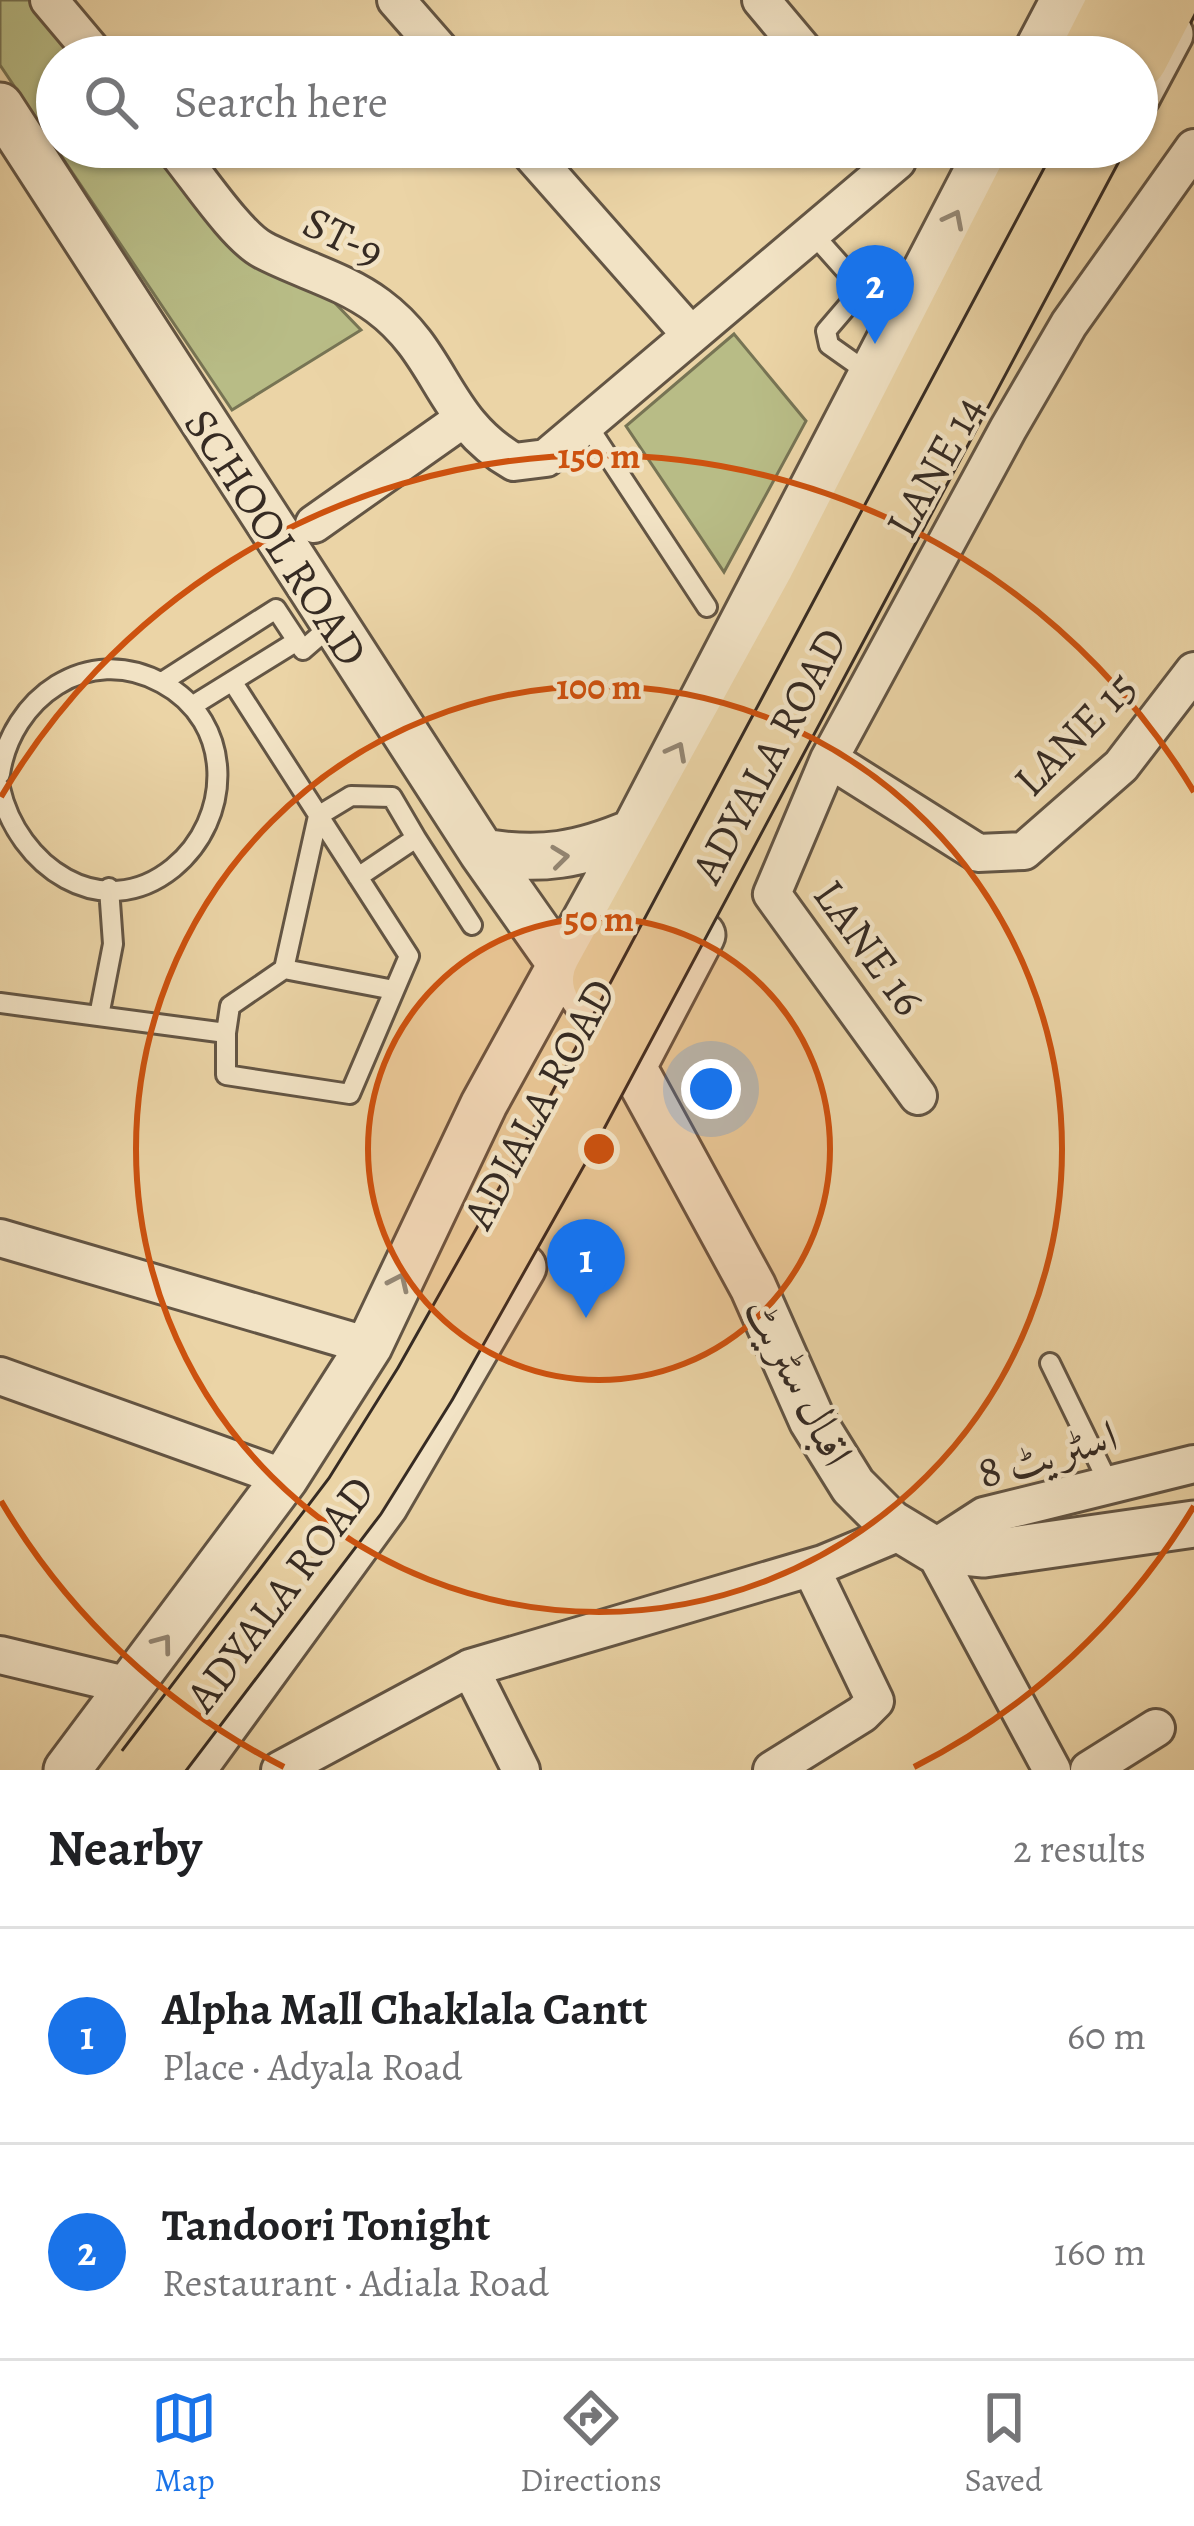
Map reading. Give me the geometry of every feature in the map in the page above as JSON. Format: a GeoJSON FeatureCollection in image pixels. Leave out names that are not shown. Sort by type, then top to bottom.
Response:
{"type":"FeatureCollection","features":[{"type":"Feature","properties":{"kind":"main road"},"geometry":{"type":"LineString","coordinates":[[1101,36],[1119,0]]}},
{"type":"Feature","properties":{"kind":"main road","name":"ADIALA ROAD"},"geometry":{"type":"LineString","coordinates":[[112,1770],[288,1535],[406,1351],[817,591],[1033,168]]}},
{"type":"Feature","properties":{"kind":"main road","name":"ADYALA ROAD"},"geometry":{"type":"LineString","coordinates":[[147,1770],[355,1496],[425,1384],[564,1137],[1080,168]]}},
{"type":"Feature","properties":{"kind":"street"},"geometry":{"type":"LineString","coordinates":[[49,0],[79,36]]}},
{"type":"Feature","properties":{"kind":"street"},"geometry":{"type":"LineString","coordinates":[[395,0],[427,36]]}},
{"type":"Feature","properties":{"kind":"street"},"geometry":{"type":"LineString","coordinates":[[761,0],[791,36]]}},
{"type":"Feature","properties":{"kind":"street"},"geometry":{"type":"LineString","coordinates":[[1045,36],[1064,0]]}},
{"type":"Feature","properties":{"kind":"street"},"geometry":{"type":"LineString","coordinates":[[1158,53],[1172,25]]}},
{"type":"Feature","properties":{"kind":"street","name":"SCHOOL ROAD"},"geometry":{"type":"LineString","coordinates":[[0,106],[36,166]]}},
{"type":"Feature","properties":{"kind":"street","name":"LANE 14"},"geometry":{"type":"LineString","coordinates":[[789,848],[829,759],[1070,324],[1194,148]]}},
{"type":"Feature","properties":{"kind":"street","name":"SCHOOL ROAD"},"geometry":{"type":"LineString","coordinates":[[37,168],[315,632],[562,962]]}},
{"type":"Feature","properties":{"kind":"street","name":"ST-9"},"geometry":{"type":"LineString","coordinates":[[191,168],[258,248],[325,275],[380,307],[432,362],[460,421]]}},
{"type":"Feature","properties":{"kind":"street"},"geometry":{"type":"LineString","coordinates":[[544,168],[691,335]]}},
{"type":"Feature","properties":{"kind":"street"},"geometry":{"type":"LineString","coordinates":[[314,524],[460,421],[514,462],[545,458],[813,234],[877,168]]}},
{"type":"Feature","properties":{"kind":"street"},"geometry":{"type":"LineString","coordinates":[[68,1770],[285,1478],[369,1346],[484,1104],[634,832],[979,168]]}},
{"type":"Feature","properties":{"kind":"street"},"geometry":{"type":"LineString","coordinates":[[192,1770],[385,1505],[478,1354],[633,1067],[1098,168]]}},
{"type":"Feature","properties":{"kind":"street","name":"LANE 15"},"geometry":{"type":"LineString","coordinates":[[829,759],[978,854],[1024,851],[1121,766],[1194,671]]}},
{"type":"Feature","properties":{"kind":"street"},"geometry":{"type":"LineString","coordinates":[[482,852],[556,859],[634,832]]}},
{"type":"Feature","properties":{"kind":"street","name":"LANE 16"},"geometry":{"type":"LineString","coordinates":[[789,848],[772,894],[918,1096]]}},
{"type":"Feature","properties":{"kind":"street","name":"اقبال سٹریٹ"},"geometry":{"type":"LineString","coordinates":[[562,962],[633,1067],[753,1288],[812,1420],[854,1486],[918,1540]]}},
{"type":"Feature","properties":{"kind":"street"},"geometry":{"type":"LineString","coordinates":[[0,1238],[369,1346]]}},
{"type":"Feature","properties":{"kind":"street"},"geometry":{"type":"LineString","coordinates":[[0,1376],[285,1478]]}},
{"type":"Feature","properties":{"kind":"street","name":"اسٹریٹ 8"},"geometry":{"type":"LineString","coordinates":[[280,1770],[470,1668],[918,1540],[984,1516],[1194,1464]]}},
{"type":"Feature","properties":{"kind":"street"},"geometry":{"type":"LineString","coordinates":[[918,1540],[985,1554],[1194,1524]]}},
{"type":"Feature","properties":{"kind":"street"},"geometry":{"type":"LineString","coordinates":[[918,1540],[1052,1770]]}},
{"type":"Feature","properties":{"kind":"street"},"geometry":{"type":"LineString","coordinates":[[772,1770],[862,1714],[874,1701],[811,1568]]}},
{"type":"Feature","properties":{"kind":"street"},"geometry":{"type":"LineString","coordinates":[[0,1655],[117,1682],[127,1691]]}},
{"type":"Feature","properties":{"kind":"street"},"geometry":{"type":"LineString","coordinates":[[470,1668],[521,1770]]}},
{"type":"Feature","properties":{"kind":"street"},"geometry":{"type":"LineString","coordinates":[[1089,1770],[1156,1728]]}},
{"type":"Feature","properties":{"kind":"lane"},"geometry":{"type":"LineString","coordinates":[[813,234],[862,289],[826,331],[830,345],[871,375]]}},
{"type":"Feature","properties":{"kind":"lane"},"geometry":{"type":"LineString","coordinates":[[586,423],[707,607]]}},
{"type":"Feature","properties":{"kind":"lane"},"geometry":{"type":"LineString","coordinates":[[161,682],[276,609],[315,632],[192,706]]}},
{"type":"Feature","properties":{"kind":"lane"},"geometry":{"type":"LineString","coordinates":[[0,774],[4,745],[22,711],[51,686],[87,671],[125,670],[161,682],[192,706],[212,738],[220,776],[214,814],[196,847],[168,872],[132,887],[109,888],[57,876],[27,853],[7,820],[0,788]]}},
{"type":"Feature","properties":{"kind":"lane"},"geometry":{"type":"LineString","coordinates":[[232,681],[318,816],[410,956],[350,1094],[226,1075],[230,1006],[284,969],[318,816],[351,796],[392,797],[472,925]]}},
{"type":"Feature","properties":{"kind":"lane"},"geometry":{"type":"LineString","coordinates":[[358,877],[416,838]]}},
{"type":"Feature","properties":{"kind":"lane"},"geometry":{"type":"LineString","coordinates":[[99,1016],[113,944],[109,888]]}},
{"type":"Feature","properties":{"kind":"lane"},"geometry":{"type":"LineString","coordinates":[[284,969],[394,990]]}},
{"type":"Feature","properties":{"kind":"lane"},"geometry":{"type":"LineString","coordinates":[[0,1003],[226,1033]]}},
{"type":"Feature","properties":{"kind":"lane"},"geometry":{"type":"LineString","coordinates":[[1050,1364],[1108,1484]]}},
{"type":"Feature","properties":{"kind":"green space"},"geometry":{"type":"Polygon","coordinates":[[[0,0],[41,0],[76,36],[36,36],[36,119],[0,65],[0,0]]]}},
{"type":"Feature","properties":{"kind":"green space"},"geometry":{"type":"Polygon","coordinates":[[[69,168],[204,168],[361,330],[232,410],[69,168]]]}},
{"type":"Feature","properties":{"kind":"green space"},"geometry":{"type":"Polygon","coordinates":[[[734,334],[806,421],[724,572],[626,426],[734,334]]]}},
{"type":"Feature","properties":{"kind":"place","name":"Tandoori Tonight"},"geometry":{"type":"Point","coordinates":[875,344]}},
{"type":"Feature","properties":{"kind":"place","name":"Alpha Mall Chaklala Cantt"},"geometry":{"type":"Point","coordinates":[586,1318]}}]}
